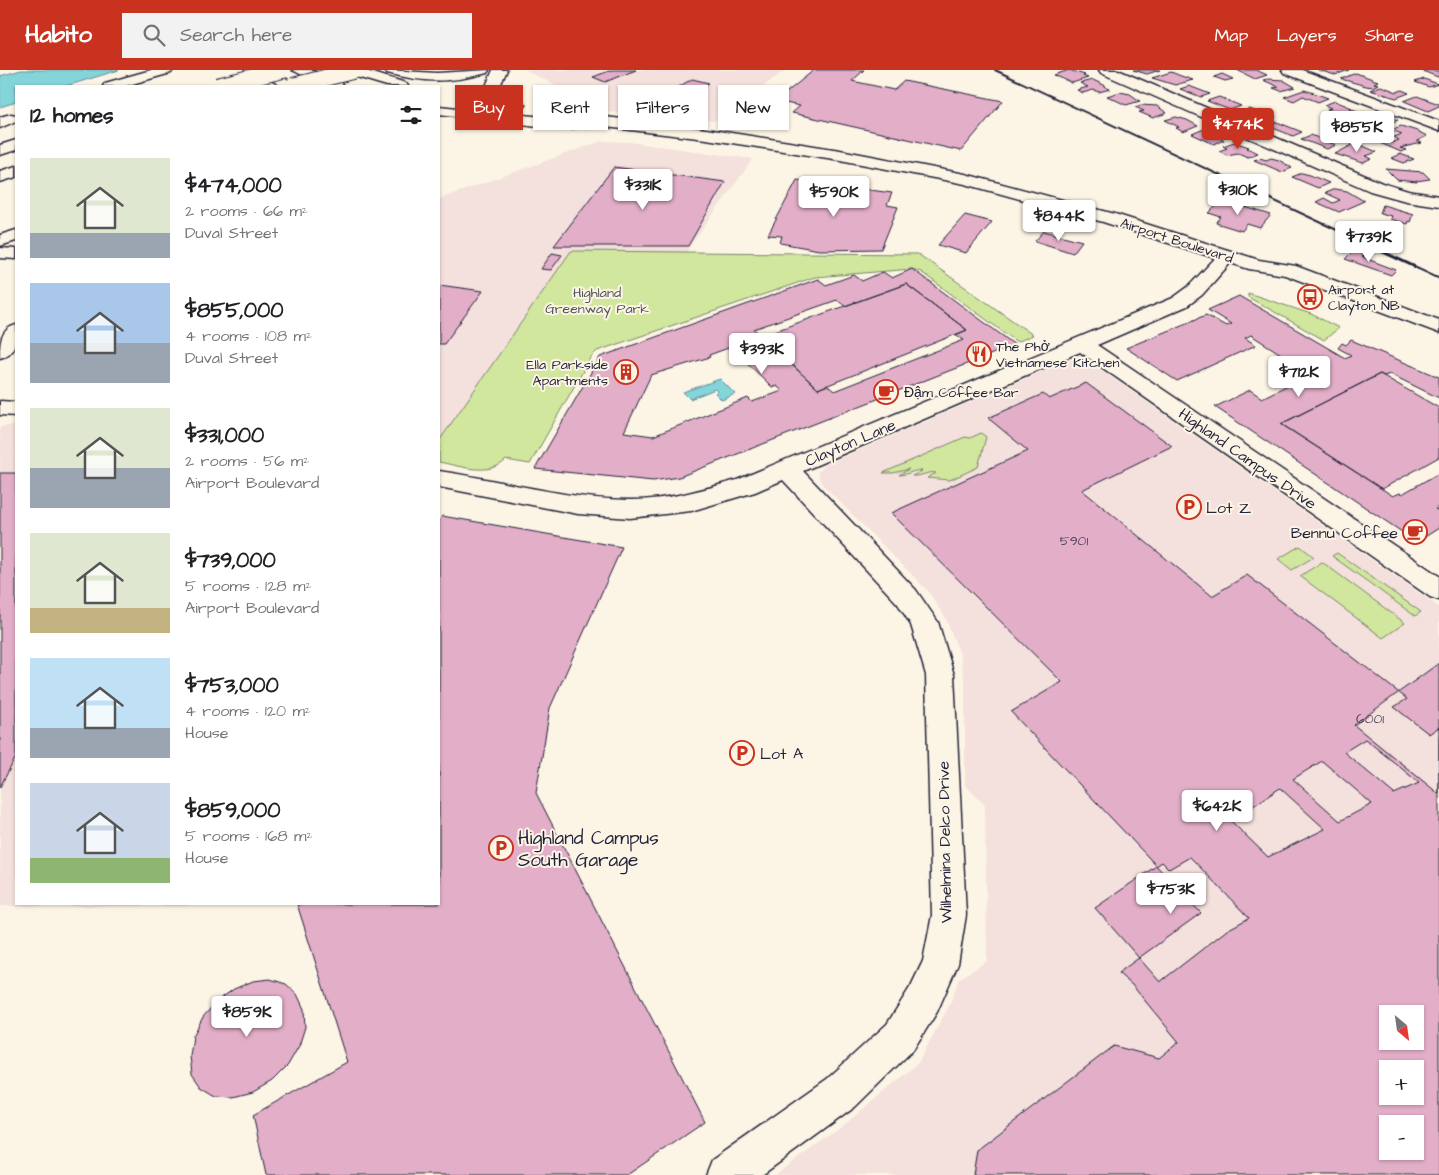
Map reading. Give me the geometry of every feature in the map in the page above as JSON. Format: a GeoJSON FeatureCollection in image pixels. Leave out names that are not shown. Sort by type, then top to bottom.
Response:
{"type":"FeatureCollection","features":[{"type":"Feature","properties":{"kind":"main road"},"geometry":{"type":"LineString","coordinates":[[114,85],[166,70]]}},
{"type":"Feature","properties":{"kind":"main road"},"geometry":{"type":"LineString","coordinates":[[260,70],[290,85]]}},
{"type":"Feature","properties":{"kind":"main road"},"geometry":{"type":"LineString","coordinates":[[221,85],[283,70]]}},
{"type":"Feature","properties":{"kind":"main road"},"geometry":{"type":"LineString","coordinates":[[299,70],[334,85]]}},
{"type":"Feature","properties":{"kind":"main road"},"geometry":{"type":"LineString","coordinates":[[273,85],[330,70]]}},
{"type":"Feature","properties":{"kind":"main road"},"geometry":{"type":"LineString","coordinates":[[348,70],[398,85]]}},
{"type":"Feature","properties":{"kind":"main road"},"geometry":{"type":"LineString","coordinates":[[296,85],[356,70]]}},
{"type":"Feature","properties":{"kind":"main road"},"geometry":{"type":"LineString","coordinates":[[392,70],[419,78],[436,80],[482,70]]}},
{"type":"Feature","properties":{"kind":"main road"},"geometry":{"type":"LineString","coordinates":[[440,86],[486,70]]}},
{"type":"Feature","properties":{"kind":"main road"},"geometry":{"type":"LineString","coordinates":[[493,85],[496,75],[500,70]]}},
{"type":"Feature","properties":{"kind":"main road"},"geometry":{"type":"LineString","coordinates":[[1106,70],[1376,187],[1406,196],[1439,201]]}},
{"type":"Feature","properties":{"kind":"main road"},"geometry":{"type":"LineString","coordinates":[[1289,70],[1439,126]]}},
{"type":"Feature","properties":{"kind":"main road","name":"Airport Boulevard"},"geometry":{"type":"LineString","coordinates":[[440,110],[455,112]]}},
{"type":"Feature","properties":{"kind":"main road"},"geometry":{"type":"LineString","coordinates":[[440,116],[455,115]]}},
{"type":"Feature","properties":{"kind":"main road","name":"Airport Boulevard"},"geometry":{"type":"LineString","coordinates":[[608,122],[775,144],[937,174],[1034,196],[1256,265],[1297,273],[1439,327]]}},
{"type":"Feature","properties":{"kind":"main road"},"geometry":{"type":"LineString","coordinates":[[0,150],[15,145]]}},
{"type":"Feature","properties":{"kind":"main road"},"geometry":{"type":"LineString","coordinates":[[0,167],[15,162]]}},
{"type":"Feature","properties":{"kind":"main road"},"geometry":{"type":"LineString","coordinates":[[0,177],[15,172]]}},
{"type":"Feature","properties":{"kind":"main road"},"geometry":{"type":"LineString","coordinates":[[0,241],[15,235]]}},
{"type":"Feature","properties":{"kind":"main road"},"geometry":{"type":"LineString","coordinates":[[0,253],[15,254]]}},
{"type":"Feature","properties":{"kind":"main road","name":"Clayton Lane"},"geometry":{"type":"LineString","coordinates":[[440,479],[578,505],[630,509],[691,502],[746,486],[1180,302],[1195,291],[1228,256]]}},
{"type":"Feature","properties":{"kind":"main road","name":"Airport Boulevard"},"geometry":{"type":"LineString","coordinates":[[1256,265],[1280,280],[1439,343]]}},
{"type":"Feature","properties":{"kind":"main road"},"geometry":{"type":"LineString","coordinates":[[0,352],[15,332]]}},
{"type":"Feature","properties":{"kind":"main road","name":"Highland Campus Drive"},"geometry":{"type":"LineString","coordinates":[[1081,343],[1435,582]]}},
{"type":"Feature","properties":{"kind":"main road"},"geometry":{"type":"LineString","coordinates":[[0,408],[15,408]]}},
{"type":"Feature","properties":{"kind":"main road","name":"Wilhelmina Delco Drive"},"geometry":{"type":"LineString","coordinates":[[726,1175],[841,1093],[900,1037],[924,1000],[940,964],[949,915],[940,675],[927,631],[907,597],[787,469]]}},
{"type":"Feature","properties":{"kind":"shaded area"},"geometry":{"type":"Polygon","coordinates":[[[525,70],[786,70],[765,85],[718,85],[718,118],[714,121],[708,120],[708,85],[618,85],[618,112],[608,111],[608,85],[555,85],[525,70]]]}},
{"type":"Feature","properties":{"kind":"shaded area"},"geometry":{"type":"Polygon","coordinates":[[[602,141],[629,142],[753,159],[686,252],[571,252],[440,440],[440,199],[602,141]]]}},
{"type":"Feature","properties":{"kind":"shaded area"},"geometry":{"type":"Polygon","coordinates":[[[1078,359],[1098,368],[1439,607],[1439,1175],[775,1175],[843,1126],[918,1063],[950,1004],[959,979],[987,961],[985,805],[965,785],[965,683],[960,654],[945,617],[928,591],[820,481],[818,472],[827,464],[1068,360],[1078,359]]]}},
{"type":"Feature","properties":{"kind":"shaded area"},"geometry":{"type":"Polygon","coordinates":[[[15,426],[15,905],[187,906],[0,906],[0,427],[15,426]]]}},
{"type":"Feature","properties":{"kind":"green space","name":"Highland Greenway Park"},"geometry":{"type":"Polygon","coordinates":[[[571,251],[918,254],[1033,335],[1017,342],[921,272],[912,269],[815,277],[597,351],[591,357],[530,464],[506,460],[491,468],[474,469],[440,462],[440,440],[571,251]]]}},
{"type":"Feature","properties":{"kind":"green space"},"geometry":{"type":"Polygon","coordinates":[[[1248,293],[1311,314],[1339,328],[1324,340],[1248,297],[1248,293]]]}},
{"type":"Feature","properties":{"kind":"green space"},"geometry":{"type":"Polygon","coordinates":[[[981,433],[986,437],[978,467],[950,480],[927,478],[936,473],[912,476],[922,471],[899,475],[909,469],[893,473],[883,473],[965,437],[970,438],[981,433]]]}},
{"type":"Feature","properties":{"kind":"green space"},"geometry":{"type":"Polygon","coordinates":[[[1300,546],[1314,557],[1292,570],[1278,559],[1300,546]]]}},
{"type":"Feature","properties":{"kind":"green space"},"geometry":{"type":"Polygon","coordinates":[[[1337,553],[1421,612],[1415,616],[1332,556],[1337,553]]]}},
{"type":"Feature","properties":{"kind":"green space"},"geometry":{"type":"Polygon","coordinates":[[[1322,562],[1405,623],[1383,638],[1300,576],[1322,562]]]}},
{"type":"Feature","properties":{"kind":"water"},"geometry":{"type":"Polygon","coordinates":[[[21,70],[119,70],[69,85],[15,85],[15,102],[0,107],[0,76],[21,70]]]}},
{"type":"Feature","properties":{"kind":"water"},"geometry":{"type":"Polygon","coordinates":[[[720,379],[735,394],[722,400],[715,393],[717,391],[715,389],[690,399],[683,392],[720,379]]]}},
{"type":"Feature","properties":{"kind":"building"},"geometry":{"type":"Polygon","coordinates":[[[612,70],[636,70],[605,82],[593,77],[612,70]]]}},
{"type":"Feature","properties":{"kind":"building"},"geometry":{"type":"Polygon","coordinates":[[[814,70],[864,70],[852,81],[894,90],[904,81],[1003,101],[961,151],[792,113],[800,106],[789,104],[789,90],[814,70]]]}},
{"type":"Feature","properties":{"kind":"building"},"geometry":{"type":"Polygon","coordinates":[[[1069,70],[1085,75],[1083,76],[1088,78],[1072,83],[1054,75],[1069,70]]]}},
{"type":"Feature","properties":{"kind":"building"},"geometry":{"type":"Polygon","coordinates":[[[1133,70],[1160,70],[1147,74],[1133,70]]]}},
{"type":"Feature","properties":{"kind":"building"},"geometry":{"type":"Polygon","coordinates":[[[1237,70],[1256,70],[1267,75],[1255,79],[1237,70]]]}},
{"type":"Feature","properties":{"kind":"building"},"geometry":{"type":"Polygon","coordinates":[[[1318,70],[1349,70],[1335,75],[1318,70]]]}},
{"type":"Feature","properties":{"kind":"building"},"geometry":{"type":"Polygon","coordinates":[[[1420,70],[1439,71],[1439,78],[1438,77],[1420,70]]]}},
{"type":"Feature","properties":{"kind":"building"},"geometry":{"type":"Polygon","coordinates":[[[1171,72],[1193,80],[1175,85],[1152,78],[1171,72]]]}},
{"type":"Feature","properties":{"kind":"building"},"geometry":{"type":"Polygon","coordinates":[[[1356,73],[1378,81],[1374,83],[1378,84],[1373,87],[1341,79],[1356,73]]]}},
{"type":"Feature","properties":{"kind":"building"},"geometry":{"type":"Polygon","coordinates":[[[1222,74],[1233,79],[1225,81],[1214,77],[1222,74]]]}},
{"type":"Feature","properties":{"kind":"building"},"geometry":{"type":"Polygon","coordinates":[[[692,79],[709,83],[706,85],[682,85],[692,79]]]}},
{"type":"Feature","properties":{"kind":"building"},"geometry":{"type":"Polygon","coordinates":[[[1424,79],[1438,84],[1429,87],[1415,82],[1424,79]]]}},
{"type":"Feature","properties":{"kind":"building"},"geometry":{"type":"Polygon","coordinates":[[[1093,80],[1110,89],[1099,92],[1093,90],[1083,93],[1077,90],[1088,87],[1080,83],[1093,80]]]}},
{"type":"Feature","properties":{"kind":"building"},"geometry":{"type":"Polygon","coordinates":[[[1263,80],[1283,80],[1295,87],[1281,91],[1273,88],[1279,87],[1263,80]]]}},
{"type":"Feature","properties":{"kind":"building"},"geometry":{"type":"Polygon","coordinates":[[[1189,86],[1210,94],[1201,97],[1180,89],[1189,86]]]}},
{"type":"Feature","properties":{"kind":"building"},"geometry":{"type":"Polygon","coordinates":[[[1381,86],[1397,92],[1402,90],[1409,93],[1396,98],[1370,90],[1381,86]]]}},
{"type":"Feature","properties":{"kind":"building"},"geometry":{"type":"Polygon","coordinates":[[[1304,90],[1328,98],[1318,102],[1303,96],[1294,101],[1284,97],[1304,90]]]}},
{"type":"Feature","properties":{"kind":"building"},"geometry":{"type":"Polygon","coordinates":[[[1120,92],[1130,94],[1140,101],[1126,105],[1107,96],[1120,92]]]}},
{"type":"Feature","properties":{"kind":"building"},"geometry":{"type":"Polygon","coordinates":[[[1417,96],[1439,104],[1439,106],[1428,111],[1404,101],[1417,96]]]}},
{"type":"Feature","properties":{"kind":"building"},"geometry":{"type":"Polygon","coordinates":[[[1219,97],[1241,106],[1230,110],[1207,101],[1219,97]]]}},
{"type":"Feature","properties":{"kind":"building"},"geometry":{"type":"Polygon","coordinates":[[[1335,101],[1357,111],[1343,116],[1327,109],[1331,108],[1324,105],[1335,101]]]}},
{"type":"Feature","properties":{"kind":"building"},"geometry":{"type":"Polygon","coordinates":[[[1141,105],[1157,106],[1167,113],[1153,118],[1139,112],[1144,111],[1135,107],[1141,105]]]}},
{"type":"Feature","properties":{"kind":"building"},"geometry":{"type":"Polygon","coordinates":[[[1250,109],[1276,117],[1262,122],[1237,114],[1250,109]]]}},
{"type":"Feature","properties":{"kind":"building"},"geometry":{"type":"Polygon","coordinates":[[[1367,113],[1384,120],[1390,117],[1398,120],[1380,127],[1364,122],[1368,121],[1357,117],[1367,113]]]}},
{"type":"Feature","properties":{"kind":"building"},"geometry":{"type":"Polygon","coordinates":[[[1176,117],[1198,126],[1183,132],[1176,128],[1179,127],[1165,120],[1176,117]]]}},
{"type":"Feature","properties":{"kind":"building"},"geometry":{"type":"Polygon","coordinates":[[[1277,122],[1302,132],[1293,136],[1268,126],[1277,122]]]}},
{"type":"Feature","properties":{"kind":"building"},"geometry":{"type":"Polygon","coordinates":[[[1401,126],[1427,136],[1417,141],[1422,143],[1400,148],[1406,150],[1401,152],[1380,143],[1385,141],[1391,143],[1399,140],[1394,137],[1402,134],[1391,130],[1401,126]]]}},
{"type":"Feature","properties":{"kind":"building"},"geometry":{"type":"Polygon","coordinates":[[[1361,127],[1374,132],[1363,137],[1351,132],[1361,127]]]}},
{"type":"Feature","properties":{"kind":"building"},"geometry":{"type":"Polygon","coordinates":[[[1204,129],[1221,136],[1218,137],[1224,140],[1214,144],[1192,134],[1204,129]]]}},
{"type":"Feature","properties":{"kind":"building"},"geometry":{"type":"Polygon","coordinates":[[[1311,135],[1336,145],[1327,149],[1301,139],[1311,135]]]}},
{"type":"Feature","properties":{"kind":"building"},"geometry":{"type":"Polygon","coordinates":[[[1234,142],[1249,147],[1247,148],[1258,153],[1248,157],[1238,153],[1227,155],[1219,151],[1227,148],[1223,146],[1234,142]]]}},
{"type":"Feature","properties":{"kind":"building"},"geometry":{"type":"Polygon","coordinates":[[[1356,143],[1377,152],[1366,156],[1372,159],[1363,163],[1335,154],[1356,143]]]}},
{"type":"Feature","properties":{"kind":"building"},"geometry":{"type":"Polygon","coordinates":[[[1400,154],[1414,159],[1404,163],[1391,158],[1400,154]]]}},
{"type":"Feature","properties":{"kind":"building"},"geometry":{"type":"Polygon","coordinates":[[[1260,158],[1279,160],[1292,168],[1282,172],[1254,160],[1260,158]]]}},
{"type":"Feature","properties":{"kind":"building"},"geometry":{"type":"Polygon","coordinates":[[[614,167],[725,182],[688,246],[554,246],[614,167]]]}},
{"type":"Feature","properties":{"kind":"building"},"geometry":{"type":"Polygon","coordinates":[[[1386,169],[1423,172],[1430,179],[1417,182],[1397,180],[1386,169]]]}},
{"type":"Feature","properties":{"kind":"building"},"geometry":{"type":"Polygon","coordinates":[[[1302,173],[1329,183],[1318,188],[1292,177],[1302,173]]]}},
{"type":"Feature","properties":{"kind":"building"},"geometry":{"type":"Polygon","coordinates":[[[797,180],[892,193],[887,205],[898,207],[881,249],[819,250],[780,243],[782,236],[768,235],[797,180]]]}},
{"type":"Feature","properties":{"kind":"building"},"geometry":{"type":"Polygon","coordinates":[[[1335,189],[1347,191],[1364,201],[1339,212],[1316,202],[1324,198],[1333,203],[1340,200],[1325,193],[1335,189]]]}},
{"type":"Feature","properties":{"kind":"building"},"geometry":{"type":"Polygon","coordinates":[[[1222,200],[1271,215],[1260,228],[1247,224],[1242,231],[1216,223],[1221,217],[1209,213],[1222,200]]]}},
{"type":"Feature","properties":{"kind":"building"},"geometry":{"type":"Polygon","coordinates":[[[1383,205],[1413,214],[1410,222],[1408,221],[1407,224],[1390,219],[1391,216],[1380,213],[1383,205]]]}},
{"type":"Feature","properties":{"kind":"building"},"geometry":{"type":"Polygon","coordinates":[[[965,215],[992,222],[966,253],[938,245],[965,215]]]}},
{"type":"Feature","properties":{"kind":"building"},"geometry":{"type":"Polygon","coordinates":[[[1044,231],[1082,241],[1073,253],[1035,241],[1044,231]]]}},
{"type":"Feature","properties":{"kind":"building"},"geometry":{"type":"Polygon","coordinates":[[[1353,251],[1365,255],[1362,257],[1396,270],[1391,275],[1345,259],[1353,251]]]}},
{"type":"Feature","properties":{"kind":"building"},"geometry":{"type":"Polygon","coordinates":[[[552,253],[562,255],[551,270],[541,269],[552,253]]]}},
{"type":"Feature","properties":{"kind":"building","name":"Ella Parkside Apartments"},"geometry":{"type":"Polygon","coordinates":[[[912,269],[1015,345],[679,477],[653,481],[535,469],[600,357],[818,279],[826,285],[854,275],[862,281],[883,272],[892,278],[912,269]],[[906,284],[845,306],[837,300],[754,329],[818,389],[827,385],[834,391],[964,340],[956,335],[967,330],[906,284]],[[731,347],[709,355],[710,357],[651,375],[624,432],[653,436],[748,398],[752,402],[782,391],[777,386],[772,387],[731,347]]]}},
{"type":"Feature","properties":{"kind":"building"},"geometry":{"type":"Polygon","coordinates":[[[906,284],[967,330],[818,389],[761,336],[906,284]]]}},
{"type":"Feature","properties":{"kind":"building"},"geometry":{"type":"Polygon","coordinates":[[[440,285],[483,291],[444,344],[440,344],[440,285]]]}},
{"type":"Feature","properties":{"kind":"building"},"geometry":{"type":"Polygon","coordinates":[[[1239,296],[1345,358],[1351,355],[1338,348],[1342,343],[1346,345],[1351,340],[1439,377],[1439,398],[1390,374],[1384,376],[1380,374],[1281,424],[1393,496],[1402,494],[1439,473],[1439,506],[1435,509],[1439,511],[1439,528],[1417,542],[1215,407],[1250,390],[1262,398],[1314,372],[1295,363],[1251,335],[1245,338],[1256,345],[1177,381],[1126,348],[1206,315],[1226,326],[1231,324],[1208,310],[1239,296]]]}},
{"type":"Feature","properties":{"kind":"building"},"geometry":{"type":"Polygon","coordinates":[[[1380,374],[1439,408],[1439,457],[1382,489],[1281,424],[1380,374]]]}},
{"type":"Feature","properties":{"kind":"building"},"geometry":{"type":"Polygon","coordinates":[[[1086,383],[1172,446],[1082,490],[1212,596],[1247,575],[1407,699],[1394,707],[1429,734],[1439,727],[1439,1175],[973,1175],[977,1150],[1114,1046],[1159,1058],[1179,1042],[1132,985],[1118,973],[1201,913],[1011,712],[1062,682],[891,513],[1028,451],[988,418],[1043,394],[1049,399],[1086,383]],[[1365,739],[1344,752],[1394,794],[1419,783],[1365,739]],[[1322,761],[1293,779],[1340,821],[1372,804],[1322,761]],[[1280,788],[1231,821],[1268,857],[1325,829],[1280,788]]]}},
{"type":"Feature","properties":{"kind":"building"},"geometry":{"type":"Polygon","coordinates":[[[0,473],[15,473],[15,759],[0,787],[0,473]]]}},
{"type":"Feature","properties":{"kind":"building","name":"Highland Campus South Garage"},"geometry":{"type":"Polygon","coordinates":[[[442,516],[622,547],[550,708],[536,793],[705,1122],[627,1175],[266,1175],[253,1115],[347,1062],[297,905],[440,905],[440,519],[442,516]]]}},
{"type":"Feature","properties":{"kind":"building"},"geometry":{"type":"Polygon","coordinates":[[[1439,663],[1439,794],[1354,725],[1439,663]]]}},
{"type":"Feature","properties":{"kind":"building"},"geometry":{"type":"Polygon","coordinates":[[[1190,857],[1249,918],[1227,930],[1160,982],[1095,908],[1162,862],[1169,869],[1190,857]]]}},
{"type":"Feature","properties":{"kind":"building"},"geometry":{"type":"Polygon","coordinates":[[[270,979],[286,984],[297,994],[304,1009],[305,1027],[299,1046],[288,1065],[272,1081],[253,1092],[233,1097],[216,1096],[201,1087],[192,1074],[190,1056],[193,1036],[203,1017],[217,1001],[234,989],[253,981],[270,979]]]}},
{"type":"Feature","properties":{"kind":"railway"},"geometry":{"type":"LineString","coordinates":[[995,70],[1369,245]]}},
{"type":"Feature","properties":{"kind":"railway"},"geometry":{"type":"LineString","coordinates":[[1366,244],[1439,278]]}},
{"type":"Feature","properties":{"kind":"place","name":"Airport at Clayton NB"},"geometry":{"type":"Point","coordinates":[1310,297]}},
{"type":"Feature","properties":{"kind":"place","name":"The Phở Vietnamese Kitchen"},"geometry":{"type":"Point","coordinates":[979,354]}},
{"type":"Feature","properties":{"kind":"place","name":"Ella Parkside Apartments"},"geometry":{"type":"Point","coordinates":[626,372]}},
{"type":"Feature","properties":{"kind":"place","name":"Đậm Coffee Bar"},"geometry":{"type":"Point","coordinates":[886,392]}},
{"type":"Feature","properties":{"kind":"place","name":"Lot Z"},"geometry":{"type":"Point","coordinates":[1189,507]}},
{"type":"Feature","properties":{"kind":"place","name":"Bennu Coffee"},"geometry":{"type":"Point","coordinates":[1415,532]}},
{"type":"Feature","properties":{"kind":"place","name":"Lot A"},"geometry":{"type":"Point","coordinates":[742,753]}},
{"type":"Feature","properties":{"kind":"place","name":"Highland Campus South Garage"},"geometry":{"type":"Point","coordinates":[501,848]}}]}
